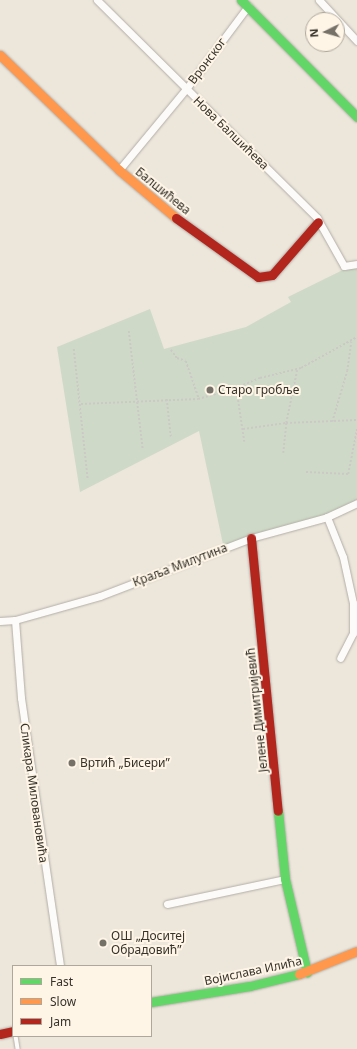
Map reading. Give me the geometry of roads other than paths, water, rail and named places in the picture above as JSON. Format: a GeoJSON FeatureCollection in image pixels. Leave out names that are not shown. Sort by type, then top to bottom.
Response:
{"type":"FeatureCollection","features":[{"type":"Feature","properties":{"kind":"street","name":"Нова Балшићева"},"geometry":{"type":"LineString","coordinates":[[97,0],[317,218],[344,266],[357,264]]}},
{"type":"Feature","properties":{"kind":"street"},"geometry":{"type":"LineString","coordinates":[[319,0],[357,41]]}},
{"type":"Feature","properties":{"kind":"street","name":"Вронског"},"geometry":{"type":"LineString","coordinates":[[119,170],[186,89],[244,3]]}},
{"type":"Feature","properties":{"kind":"street"},"geometry":{"type":"LineString","coordinates":[[244,3],[357,117]]}},
{"type":"Feature","properties":{"kind":"street","name":"Балшићева"},"geometry":{"type":"LineString","coordinates":[[0,55],[119,170],[159,205],[263,278],[272,275],[318,222]]}},
{"type":"Feature","properties":{"kind":"street","name":"Краља Милутина"},"geometry":{"type":"LineString","coordinates":[[0,621],[15,620],[100,596],[251,538],[327,517],[357,503]]}},
{"type":"Feature","properties":{"kind":"street"},"geometry":{"type":"LineString","coordinates":[[327,517],[343,557],[353,603],[352,632],[340,658]]}},
{"type":"Feature","properties":{"kind":"street","name":"Јелене Димитријевић"},"geometry":{"type":"LineString","coordinates":[[251,538],[285,879],[307,972]]}},
{"type":"Feature","properties":{"kind":"street","name":"Сликара Миловановића"},"geometry":{"type":"LineString","coordinates":[[15,620],[21,698],[60,965]]}},
{"type":"Feature","properties":{"kind":"street"},"geometry":{"type":"LineString","coordinates":[[167,904],[285,879]]}},
{"type":"Feature","properties":{"kind":"street","name":"Војислава Илића"},"geometry":{"type":"LineString","coordinates":[[152,1002],[250,986],[307,972],[357,951]]}},
{"type":"Feature","properties":{"kind":"street"},"geometry":{"type":"LineString","coordinates":[[0,1034],[12,1031]]}},
{"type":"Feature","properties":{"kind":"lane"},"geometry":{"type":"LineString","coordinates":[[16,1037],[18,1049]]}},
{"type":"Feature","properties":{"kind":"place","name":"Старо гробље"},"geometry":{"type":"Point","coordinates":[210,390]}},
{"type":"Feature","properties":{"kind":"place","name":"Вртић „Бисери”"},"geometry":{"type":"Point","coordinates":[72,763]}},
{"type":"Feature","properties":{"kind":"place","name":"ОШ „Доситеј Обрадовић”"},"geometry":{"type":"Point","coordinates":[103,943]}}]}
